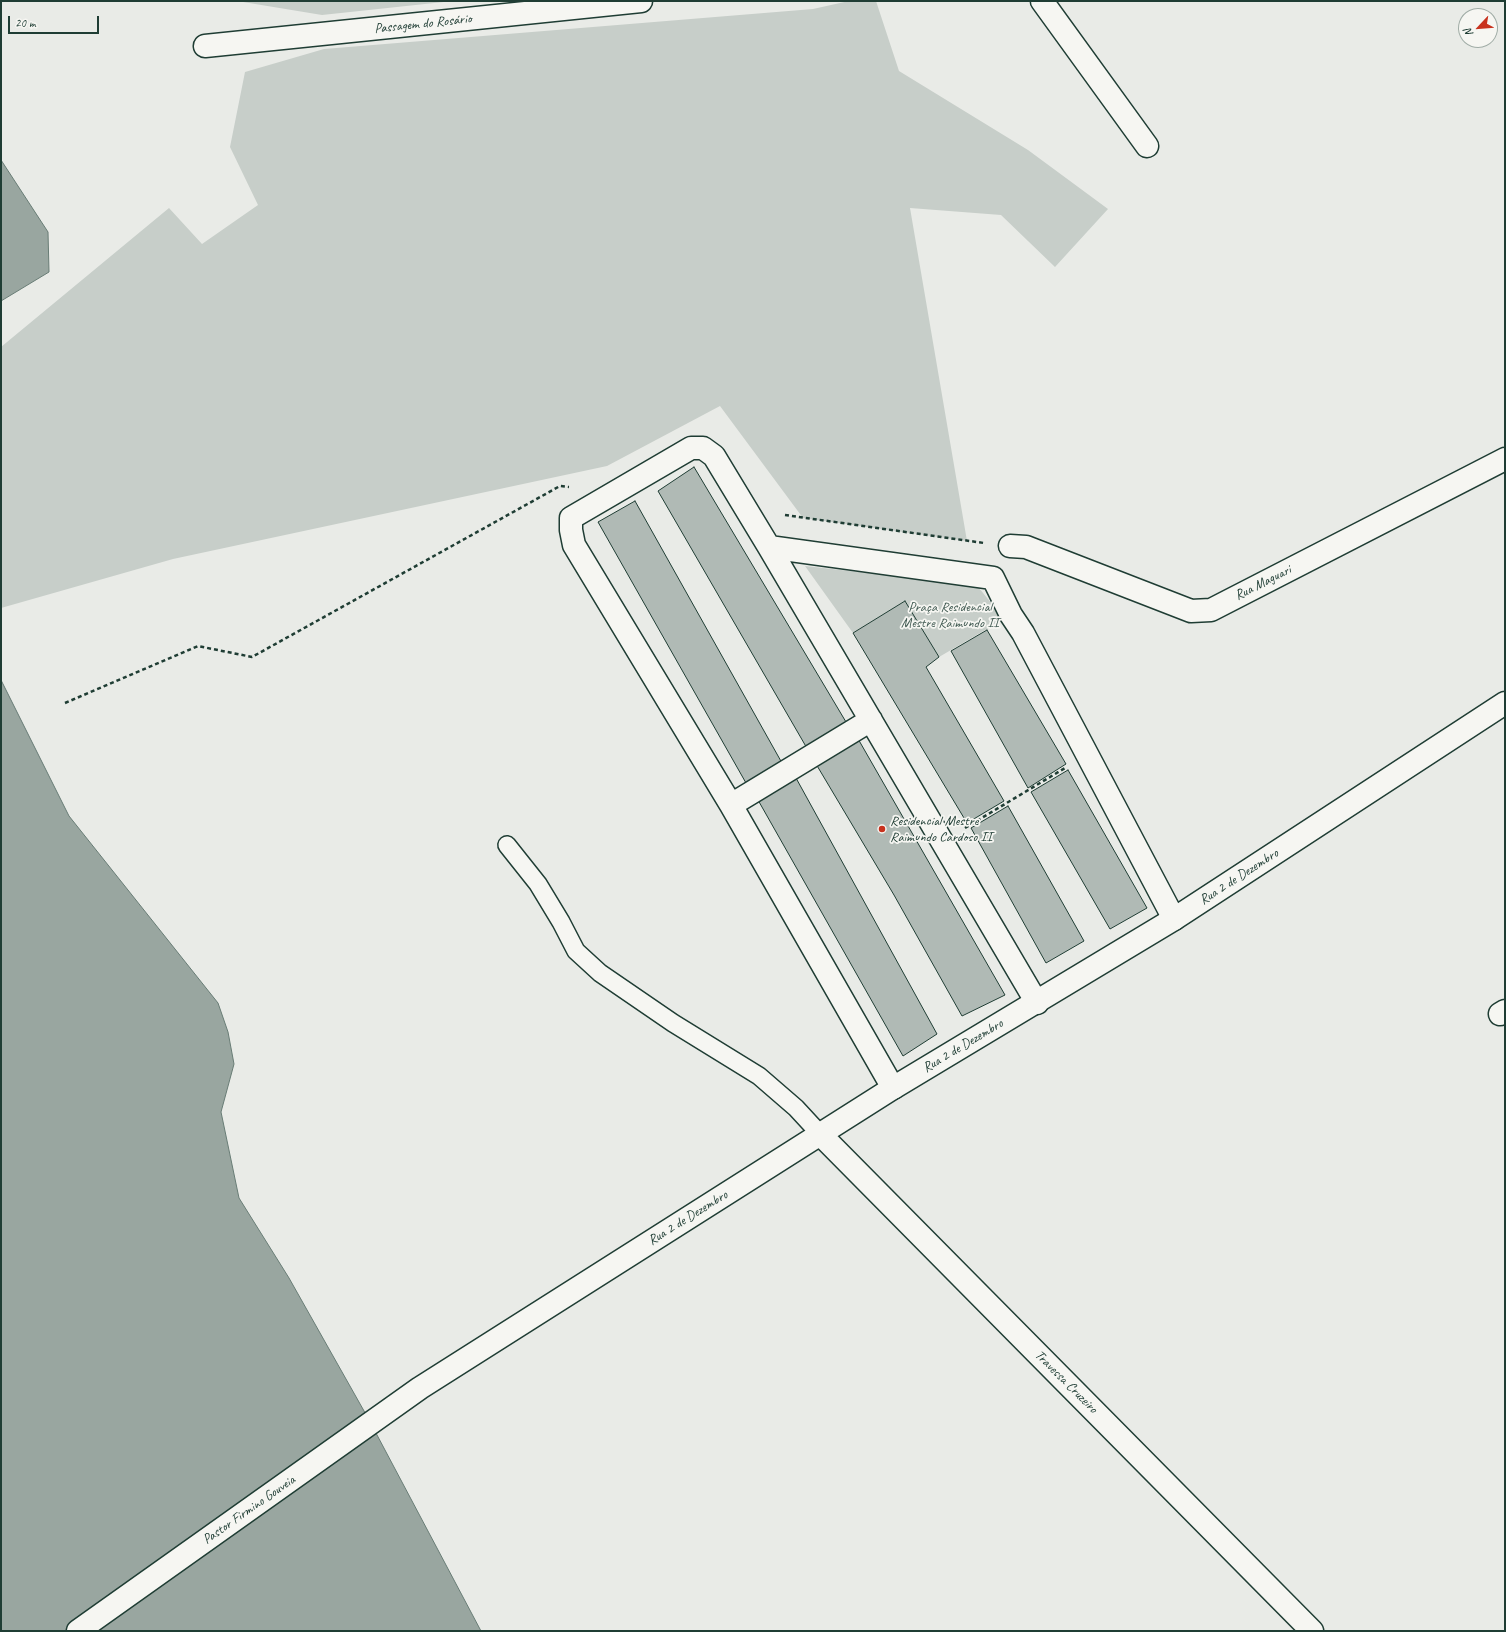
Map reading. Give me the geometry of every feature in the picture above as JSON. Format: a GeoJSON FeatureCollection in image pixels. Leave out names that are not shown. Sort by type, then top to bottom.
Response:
{"type":"FeatureCollection","features":[{"type":"Feature","properties":{"kind":"street","name":"Passagem do Rosário"},"geometry":{"type":"LineString","coordinates":[[205,46],[641,1]]}},
{"type":"Feature","properties":{"kind":"street"},"geometry":{"type":"LineString","coordinates":[[1042,1],[1146,146]]}},
{"type":"Feature","properties":{"kind":"street"},"geometry":{"type":"LineString","coordinates":[[893,1088],[731,805],[574,545],[571,530],[571,518],[691,448],[703,448],[714,456],[1037,1003]]}},
{"type":"Feature","properties":{"kind":"street","name":"Rua Maguari"},"geometry":{"type":"LineString","coordinates":[[1010,546],[1026,547],[1191,611],[1211,610],[1505,459]]}},
{"type":"Feature","properties":{"kind":"street"},"geometry":{"type":"LineString","coordinates":[[769,547],[993,578],[1011,615],[1023,633],[1174,919]]}},
{"type":"Feature","properties":{"kind":"street","name":"Rua 2 de Dezembro"},"geometry":{"type":"LineString","coordinates":[[420,1388],[893,1088],[1037,1003],[1174,919],[1505,703]]}},
{"type":"Feature","properties":{"kind":"street"},"geometry":{"type":"LineString","coordinates":[[731,805],[871,720]]}},
{"type":"Feature","properties":{"kind":"street","name":"Travessa Cruzeiro"},"geometry":{"type":"LineString","coordinates":[[820,1134],[1312,1631]]}},
{"type":"Feature","properties":{"kind":"street","name":"Pastor Firmino Gouveia"},"geometry":{"type":"LineString","coordinates":[[78,1631],[420,1388]]}},
{"type":"Feature","properties":{"kind":"lane"},"geometry":{"type":"LineString","coordinates":[[507,846],[538,884],[561,922],[576,951],[600,973],[673,1023],[759,1076],[796,1108],[820,1134]]}},
{"type":"Feature","properties":{"kind":"path"},"geometry":{"type":"LineString","coordinates":[[65,703],[198,646],[252,657],[560,486],[615,493]]}},
{"type":"Feature","properties":{"kind":"path"},"geometry":{"type":"LineString","coordinates":[[785,515],[1010,546]]}},
{"type":"Feature","properties":{"kind":"path"},"geometry":{"type":"LineString","coordinates":[[942,842],[1088,755]]}},
{"type":"Feature","properties":{"kind":"green space"},"geometry":{"type":"Polygon","coordinates":[[[237,1],[453,1],[322,15],[237,1]]]}},
{"type":"Feature","properties":{"kind":"green space"},"geometry":{"type":"Polygon","coordinates":[[[849,1],[876,1],[899,71],[1028,150],[1108,209],[1055,267],[1001,215],[910,208],[967,541],[803,518],[720,406],[607,466],[173,559],[1,608],[1,347],[169,208],[202,244],[258,205],[230,147],[245,72],[324,49],[813,9],[849,1]]]}},
{"type":"Feature","properties":{"kind":"green space","name":"Praça Residencial Mestre Raimundo II"},"geometry":{"type":"Polygon","coordinates":[[[805,566],[895,576],[979,588],[1004,619],[939,657],[905,601],[853,633],[805,566]]]}},
{"type":"Feature","properties":{"kind":"shaded area"},"geometry":{"type":"Polygon","coordinates":[[[1,160],[48,232],[49,272],[1,301],[1,160]]]}},
{"type":"Feature","properties":{"kind":"shaded area"},"geometry":{"type":"Polygon","coordinates":[[[1,680],[69,816],[218,1003],[228,1032],[234,1064],[221,1112],[239,1198],[289,1278],[368,1418],[481,1631],[1,1631],[1,680]]]}},
{"type":"Feature","properties":{"kind":"building"},"geometry":{"type":"Polygon","coordinates":[[[694,467],[849,727],[808,750],[658,491],[694,467]]]}},
{"type":"Feature","properties":{"kind":"building"},"geometry":{"type":"Polygon","coordinates":[[[635,501],[782,763],[746,783],[598,522],[635,501]]]}},
{"type":"Feature","properties":{"kind":"building"},"geometry":{"type":"Polygon","coordinates":[[[905,601],[939,657],[926,667],[1004,801],[967,823],[853,633],[905,601]]]}},
{"type":"Feature","properties":{"kind":"building"},"geometry":{"type":"Polygon","coordinates":[[[987,630],[1066,764],[1028,788],[951,651],[987,630]]]}},
{"type":"Feature","properties":{"kind":"building","name":"Residencial Mestre Raimundo Cardoso II"},"geometry":{"type":"Polygon","coordinates":[[[857,737],[1005,995],[962,1016],[894,895],[816,764],[857,737]]]}},
{"type":"Feature","properties":{"kind":"building"},"geometry":{"type":"Polygon","coordinates":[[[1068,770],[1147,908],[1110,929],[1031,792],[1068,770]]]}},
{"type":"Feature","properties":{"kind":"building"},"geometry":{"type":"Polygon","coordinates":[[[796,778],[937,1034],[903,1056],[758,800],[796,778]]]}},
{"type":"Feature","properties":{"kind":"building"},"geometry":{"type":"Polygon","coordinates":[[[1008,806],[1084,941],[1046,963],[971,828],[1008,806]]]}},
{"type":"Feature","properties":{"kind":"place","name":"Residencial Mestre Raimundo Cardoso II"},"geometry":{"type":"Point","coordinates":[882,829]}}]}
